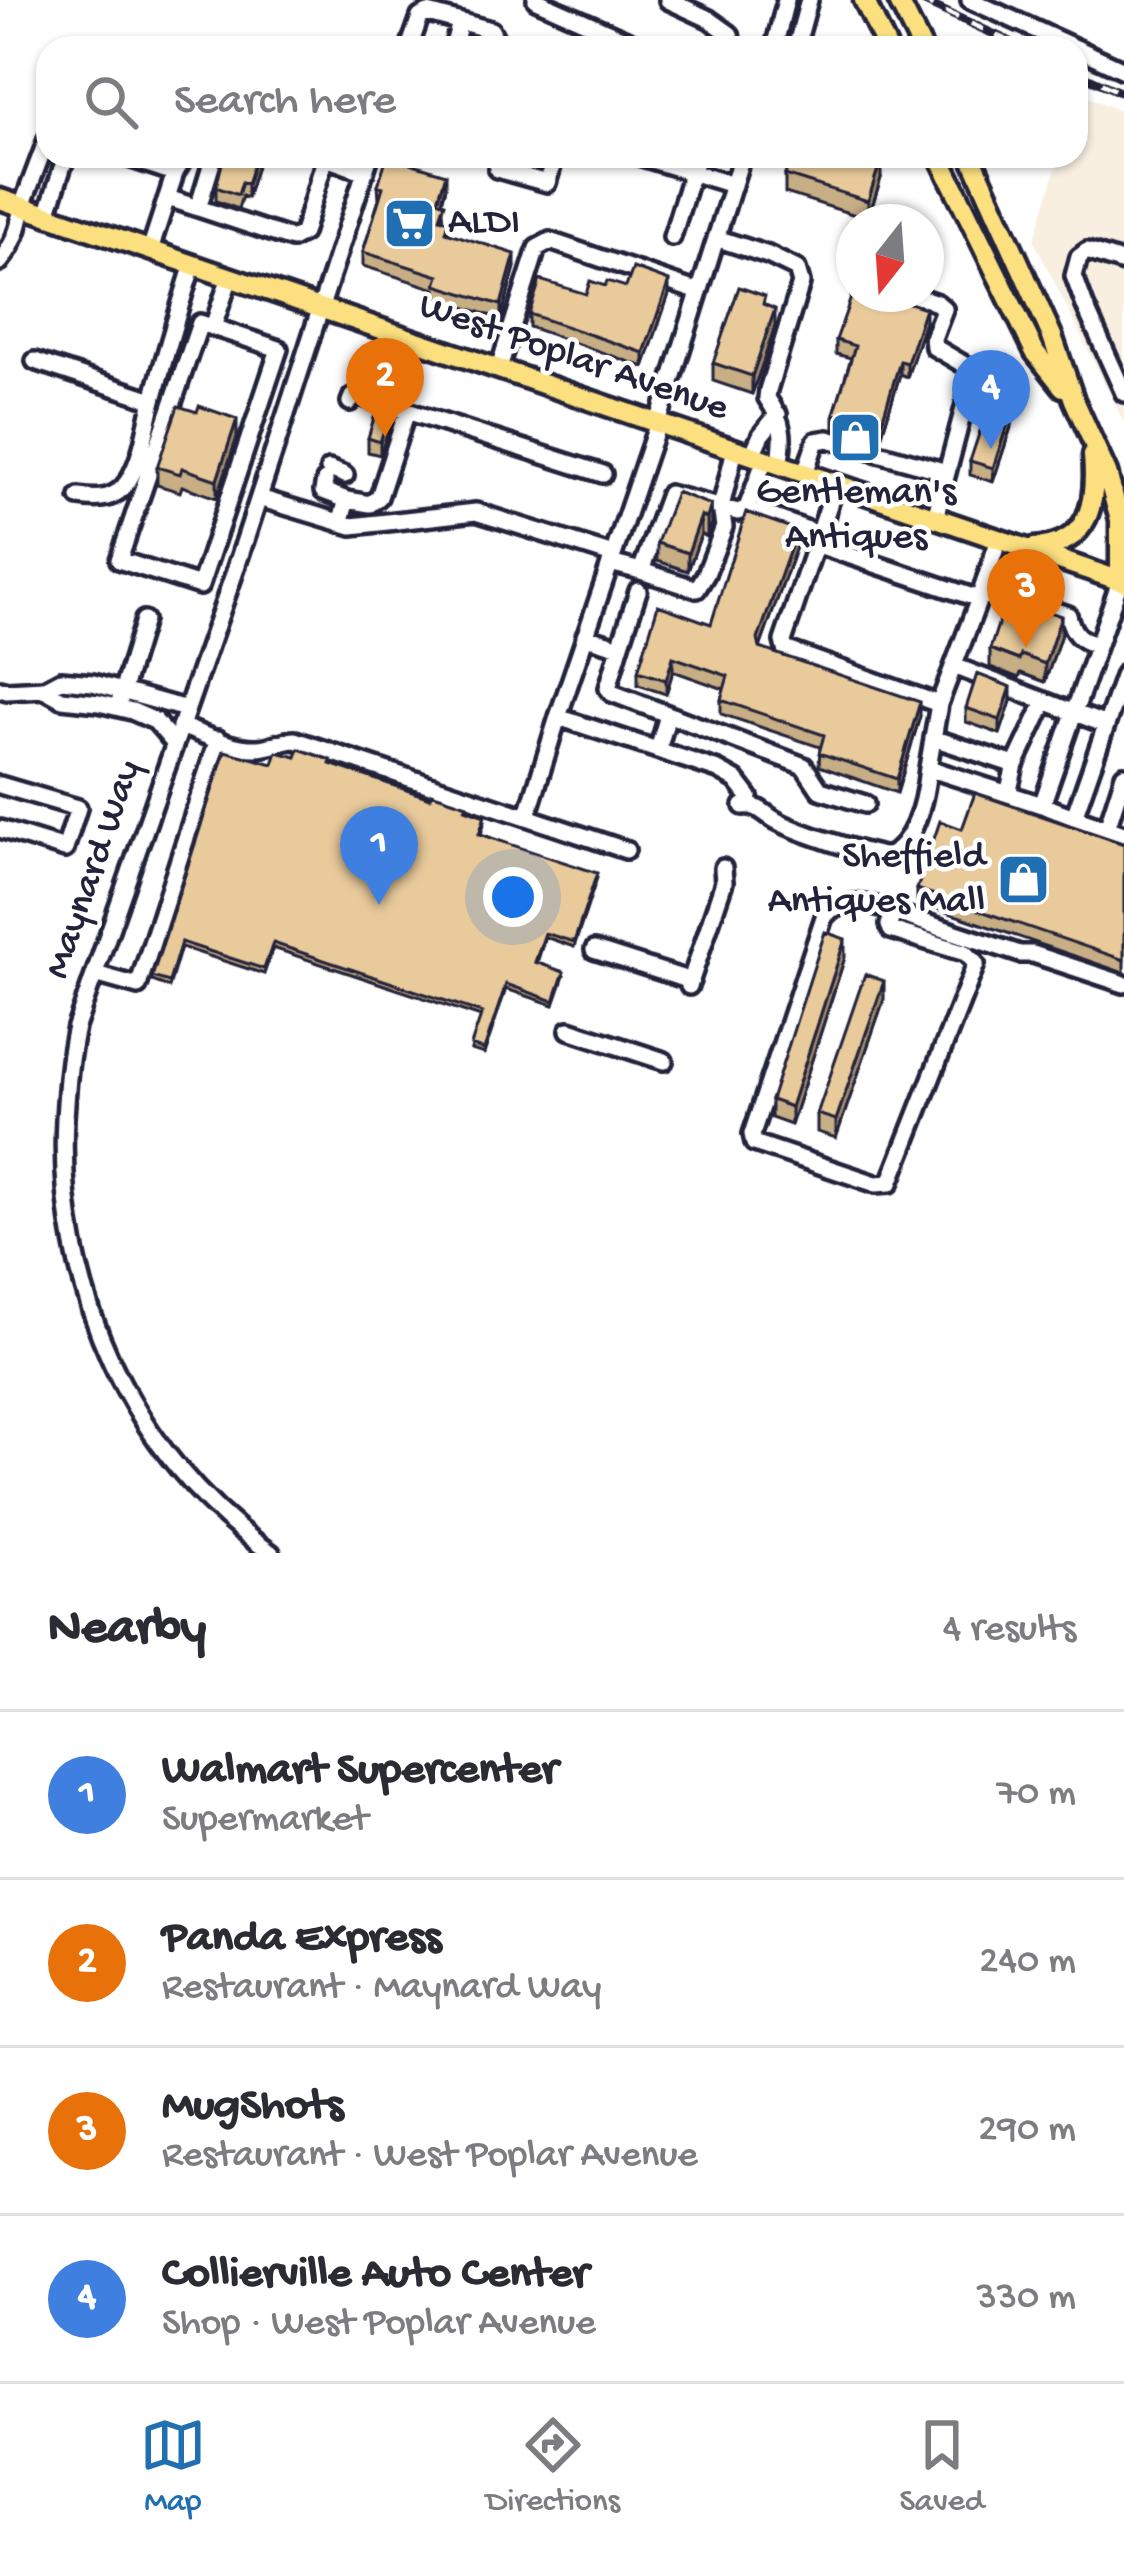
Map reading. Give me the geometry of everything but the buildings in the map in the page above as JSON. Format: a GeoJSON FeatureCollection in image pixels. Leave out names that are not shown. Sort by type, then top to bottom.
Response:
{"type":"FeatureCollection","features":[{"type":"Feature","properties":{"kind":"main road"},"geometry":{"type":"LineString","coordinates":[[864,0],[881,36]]}},
{"type":"Feature","properties":{"kind":"main road"},"geometry":{"type":"LineString","coordinates":[[898,0],[916,36]]}},
{"type":"Feature","properties":{"kind":"main road"},"geometry":{"type":"LineString","coordinates":[[945,168],[1035,352],[1074,400]]}},
{"type":"Feature","properties":{"kind":"main road"},"geometry":{"type":"LineString","coordinates":[[976,168],[1052,336],[1091,438],[1114,473],[1122,581]]}},
{"type":"Feature","properties":{"kind":"main road","name":"West Poplar Avenue"},"geometry":{"type":"LineString","coordinates":[[0,199],[1122,581]]}},
{"type":"Feature","properties":{"kind":"main road"},"geometry":{"type":"LineString","coordinates":[[1027,549],[1062,542],[1077,530],[1114,473]]}},
{"type":"Feature","properties":{"kind":"street"},"geometry":{"type":"LineString","coordinates":[[536,0],[617,36]]}},
{"type":"Feature","properties":{"kind":"street"},"geometry":{"type":"LineString","coordinates":[[668,0],[709,19],[730,36]]}},
{"type":"Feature","properties":{"kind":"street"},"geometry":{"type":"LineString","coordinates":[[777,36],[786,0]]}},
{"type":"Feature","properties":{"kind":"street"},"geometry":{"type":"LineString","coordinates":[[799,36],[809,0]]}},
{"type":"Feature","properties":{"kind":"street"},"geometry":{"type":"LineString","coordinates":[[970,0],[995,5],[1053,36]]}},
{"type":"Feature","properties":{"kind":"street"},"geometry":{"type":"LineString","coordinates":[[413,36],[419,17],[428,13],[491,30],[494,36]]}},
{"type":"Feature","properties":{"kind":"street"},"geometry":{"type":"LineString","coordinates":[[456,36],[460,22]]}},
{"type":"Feature","properties":{"kind":"street"},"geometry":{"type":"LineString","coordinates":[[1088,54],[1124,70]]}},
{"type":"Feature","properties":{"kind":"street"},"geometry":{"type":"LineString","coordinates":[[0,262],[12,248],[36,168]]}},
{"type":"Feature","properties":{"kind":"street"},"geometry":{"type":"LineString","coordinates":[[47,215],[62,168]]}},
{"type":"Feature","properties":{"kind":"street"},"geometry":{"type":"LineString","coordinates":[[160,168],[175,173]]}},
{"type":"Feature","properties":{"kind":"street"},"geometry":{"type":"LineString","coordinates":[[150,250],[178,168]]}},
{"type":"Feature","properties":{"kind":"street"},"geometry":{"type":"LineString","coordinates":[[198,208],[210,168]]}},
{"type":"Feature","properties":{"kind":"street"},"geometry":{"type":"LineString","coordinates":[[168,198],[292,239],[303,233],[319,168]]}},
{"type":"Feature","properties":{"kind":"street","name":"Maynard Way"},"geometry":{"type":"LineString","coordinates":[[271,1553],[237,1530],[191,1484],[148,1430],[122,1385],[84,1292],[63,1167],[70,1054],[367,168]]}},
{"type":"Feature","properties":{"kind":"street"},"geometry":{"type":"LineString","coordinates":[[497,169],[547,183],[551,168]]}},
{"type":"Feature","properties":{"kind":"street"},"geometry":{"type":"LineString","coordinates":[[672,237],[693,168]]}},
{"type":"Feature","properties":{"kind":"street"},"geometry":{"type":"LineString","coordinates":[[701,168],[733,185]]}},
{"type":"Feature","properties":{"kind":"street"},"geometry":{"type":"LineString","coordinates":[[527,817],[738,168]]}},
{"type":"Feature","properties":{"kind":"street"},"geometry":{"type":"LineString","coordinates":[[259,498],[340,523],[365,525],[476,512],[697,590],[724,527],[721,507],[758,457],[784,443],[778,414],[767,398],[801,283],[797,269],[716,238]]}},
{"type":"Feature","properties":{"kind":"street"},"geometry":{"type":"LineString","coordinates":[[499,368],[539,244],[550,242],[699,292]]}},
{"type":"Feature","properties":{"kind":"street"},"geometry":{"type":"LineString","coordinates":[[1122,386],[1074,276],[1079,256],[1087,251],[1124,263]]}},
{"type":"Feature","properties":{"kind":"street"},"geometry":{"type":"LineString","coordinates":[[79,497],[101,500],[129,481],[193,264]]}},
{"type":"Feature","properties":{"kind":"street"},"geometry":{"type":"LineString","coordinates":[[213,327],[230,277]]}},
{"type":"Feature","properties":{"kind":"street"},"geometry":{"type":"LineString","coordinates":[[935,518],[973,374],[934,347],[943,312]]}},
{"type":"Feature","properties":{"kind":"street"},"geometry":{"type":"LineString","coordinates":[[200,322],[213,327],[280,349],[200,586],[119,560],[200,322]]}},
{"type":"Feature","properties":{"kind":"street"},"geometry":{"type":"LineString","coordinates":[[35,361],[153,400]]}},
{"type":"Feature","properties":{"kind":"street"},"geometry":{"type":"LineString","coordinates":[[350,403],[355,395],[602,474]]}},
{"type":"Feature","properties":{"kind":"street"},"geometry":{"type":"LineString","coordinates":[[333,475],[323,491],[370,504],[379,497],[407,411]]}},
{"type":"Feature","properties":{"kind":"street"},"geometry":{"type":"LineString","coordinates":[[747,508],[761,435],[778,414]]}},
{"type":"Feature","properties":{"kind":"street"},"geometry":{"type":"LineString","coordinates":[[805,473],[816,440],[828,439],[947,472]]}},
{"type":"Feature","properties":{"kind":"street"},"geometry":{"type":"LineString","coordinates":[[836,484],[783,641],[785,649],[939,704]]}},
{"type":"Feature","properties":{"kind":"street"},"geometry":{"type":"LineString","coordinates":[[640,572],[669,494],[738,512],[747,508],[980,599],[999,592],[1068,615],[1077,638],[1097,646]]}},
{"type":"Feature","properties":{"kind":"street"},"geometry":{"type":"LineString","coordinates":[[340,523],[346,500]]}},
{"type":"Feature","properties":{"kind":"street"},"geometry":{"type":"LineString","coordinates":[[558,717],[728,774],[742,785],[748,803],[790,826],[888,856],[897,852],[911,832],[926,787],[939,704],[999,539]]}},
{"type":"Feature","properties":{"kind":"street"},"geometry":{"type":"LineString","coordinates":[[1042,805],[1122,581]]}},
{"type":"Feature","properties":{"kind":"street"},"geometry":{"type":"LineString","coordinates":[[638,591],[608,688],[612,693],[804,766],[820,790],[865,804]]}},
{"type":"Feature","properties":{"kind":"street"},"geometry":{"type":"LineString","coordinates":[[117,708],[144,620]]}},
{"type":"Feature","properties":{"kind":"street"},"geometry":{"type":"LineString","coordinates":[[585,636],[620,647]]}},
{"type":"Feature","properties":{"kind":"street"},"geometry":{"type":"LineString","coordinates":[[954,666],[1106,725]]}},
{"type":"Feature","properties":{"kind":"street"},"geometry":{"type":"LineString","coordinates":[[1074,818],[1124,674]]}},
{"type":"Feature","properties":{"kind":"street"},"geometry":{"type":"LineString","coordinates":[[0,689],[44,689],[61,680],[94,683],[186,709]]}},
{"type":"Feature","properties":{"kind":"street"},"geometry":{"type":"LineString","coordinates":[[44,689],[62,699],[117,708],[155,721],[177,735],[254,748],[291,739],[626,850]]}},
{"type":"Feature","properties":{"kind":"street"},"geometry":{"type":"LineString","coordinates":[[1008,794],[1015,765],[1045,701]]}},
{"type":"Feature","properties":{"kind":"street"},"geometry":{"type":"LineString","coordinates":[[658,750],[668,715]]}},
{"type":"Feature","properties":{"kind":"street"},"geometry":{"type":"LineString","coordinates":[[934,738],[1015,765]]}},
{"type":"Feature","properties":{"kind":"street"},"geometry":{"type":"LineString","coordinates":[[95,974],[138,986],[218,739]]}},
{"type":"Feature","properties":{"kind":"street"},"geometry":{"type":"LineString","coordinates":[[928,768],[1124,834]]}},
{"type":"Feature","properties":{"kind":"street"},"geometry":{"type":"LineString","coordinates":[[1107,828],[1124,775]]}},
{"type":"Feature","properties":{"kind":"street"},"geometry":{"type":"LineString","coordinates":[[0,785],[78,808],[65,849],[0,830]]}},
{"type":"Feature","properties":{"kind":"street"},"geometry":{"type":"LineString","coordinates":[[594,950],[690,984],[724,882],[723,868]]}},
{"type":"Feature","properties":{"kind":"street"},"geometry":{"type":"LineString","coordinates":[[894,911],[891,930],[966,953],[976,964],[890,1183],[754,1143],[752,1134],[824,917],[832,909],[854,903],[894,911],[1124,984]]}},
{"type":"Feature","properties":{"kind":"street"},"geometry":{"type":"LineString","coordinates":[[569,1030],[664,1060]]}},
{"type":"Feature","properties":{"kind":"shaded area"},"geometry":{"type":"Polygon","coordinates":[[[1088,97],[1124,113],[1124,423],[1034,241],[1056,168],[1088,168],[1088,97]]]}},
{"type":"Feature","properties":{"kind":"railway"},"geometry":{"type":"LineString","coordinates":[[920,0],[998,36]]}},
{"type":"Feature","properties":{"kind":"railway"},"geometry":{"type":"LineString","coordinates":[[1088,78],[1124,94]]}},
{"type":"Feature","properties":{"kind":"place","name":"ALDI"},"geometry":{"type":"Point","coordinates":[409,224]}},
{"type":"Feature","properties":{"kind":"place","name":"Panda Express"},"geometry":{"type":"Point","coordinates":[385,437]}},
{"type":"Feature","properties":{"kind":"place","name":"Gentleman's Antiques"},"geometry":{"type":"Point","coordinates":[856,437]}},
{"type":"Feature","properties":{"kind":"place","name":"Collierville Auto Center"},"geometry":{"type":"Point","coordinates":[991,449]}},
{"type":"Feature","properties":{"kind":"place","name":"MugShots"},"geometry":{"type":"Point","coordinates":[1026,648]}},
{"type":"Feature","properties":{"kind":"place","name":"Sheffield Antiques Mall"},"geometry":{"type":"Point","coordinates":[1024,880]}},
{"type":"Feature","properties":{"kind":"place","name":"Walmart Supercenter"},"geometry":{"type":"Point","coordinates":[379,905]}}]}
